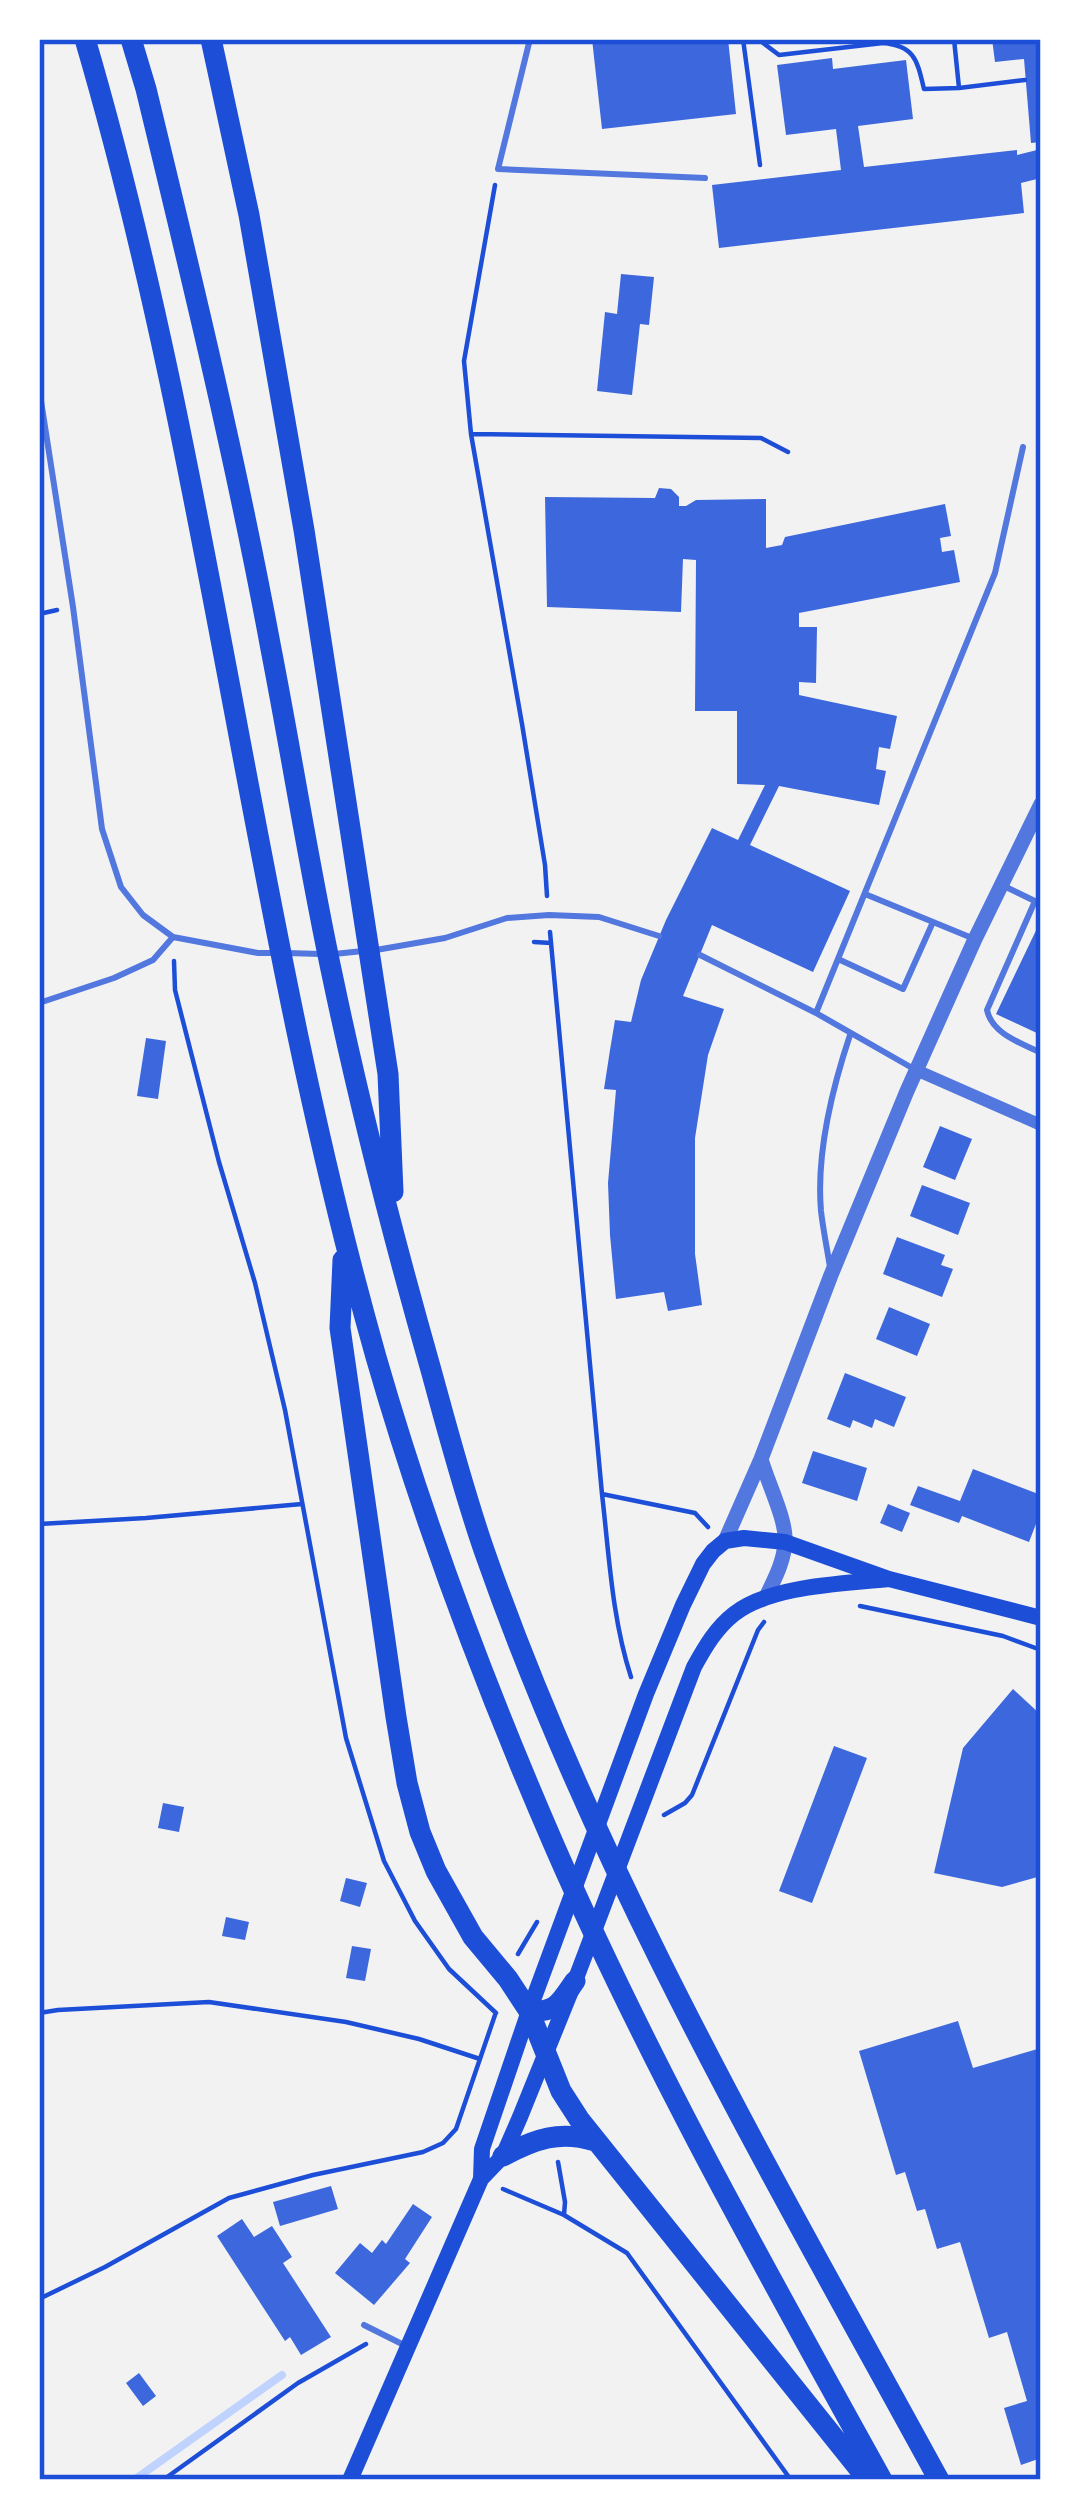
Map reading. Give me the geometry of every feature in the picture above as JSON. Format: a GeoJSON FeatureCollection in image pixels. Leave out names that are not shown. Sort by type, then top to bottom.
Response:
{"type":"FeatureCollection","features":[{"type":"Feature","properties":{"kind":"highway"},"geometry":{"type":"LineString","coordinates":[[85,39],[114,138],[177,408],[287,979],[345,1235],[420,1500],[470,1644],[607,1958],[728,2200],[882,2480]]}},
{"type":"Feature","properties":{"kind":"highway"},"geometry":{"type":"LineString","coordinates":[[131,39],[220,393],[333,979],[396,1247],[485,1552],[537,1691],[630,1900],[724,2086],[939,2480]]}},
{"type":"Feature","properties":{"kind":"highway"},"geometry":{"type":"LineString","coordinates":[[211,39],[249,215],[304,530],[388,1074],[396,1247]]}},
{"type":"Feature","properties":{"kind":"highway"},"geometry":{"type":"LineString","coordinates":[[345,1235],[340,1328],[407,1783],[420,1832],[473,1937],[529,2011],[561,2091],[595,2141],[868,2480]]}},
{"type":"Feature","properties":{"kind":"highway"},"geometry":{"type":"LineString","coordinates":[[529,2011],[545,2012],[559,2005],[575,1981]]}},
{"type":"Feature","properties":{"kind":"highway"},"geometry":{"type":"LineString","coordinates":[[503,2156],[554,2135],[595,2141]]}},
{"type":"Feature","properties":{"kind":"main road"},"geometry":{"type":"LineString","coordinates":[[481,2180],[482,2149],[529,2011],[638,1716],[683,1605],[713,1551],[725,1541],[759,1537],[785,1542],[889,1580],[1041,1618]]}},
{"type":"Feature","properties":{"kind":"main road"},"geometry":{"type":"LineString","coordinates":[[350,2480],[481,2180],[503,2156],[694,1666],[708,1641],[735,1613],[766,1597],[889,1580]]}},
{"type":"Feature","properties":{"kind":"street"},"geometry":{"type":"LineString","coordinates":[[725,1541],[916,1070],[1041,804]]}},
{"type":"Feature","properties":{"kind":"street"},"geometry":{"type":"LineString","coordinates":[[916,1070],[1041,1125]]}},
{"type":"Feature","properties":{"kind":"street"},"geometry":{"type":"LineString","coordinates":[[761,1459],[785,1542],[766,1597]]}},
{"type":"Feature","properties":{"kind":"lane"},"geometry":{"type":"LineString","coordinates":[[530,39],[498,169],[705,178]]}},
{"type":"Feature","properties":{"kind":"lane"},"geometry":{"type":"LineString","coordinates":[[39,388],[102,829],[122,887],[143,915],[173,937],[258,953],[337,954],[402,946],[507,918],[549,915],[599,917],[659,936]]}},
{"type":"Feature","properties":{"kind":"lane"},"geometry":{"type":"LineString","coordinates":[[816,1012],[995,573],[1023,447]]}},
{"type":"Feature","properties":{"kind":"lane"},"geometry":{"type":"LineString","coordinates":[[1002,885],[1038,902],[987,1010],[988,1020],[1041,1053]]}},
{"type":"Feature","properties":{"kind":"lane"},"geometry":{"type":"LineString","coordinates":[[865,894],[975,939]]}},
{"type":"Feature","properties":{"kind":"lane"},"geometry":{"type":"LineString","coordinates":[[838,959],[903,989],[933,922]]}},
{"type":"Feature","properties":{"kind":"lane"},"geometry":{"type":"LineString","coordinates":[[39,1003],[153,960],[173,937]]}},
{"type":"Feature","properties":{"kind":"lane"},"geometry":{"type":"LineString","coordinates":[[700,955],[816,1012],[916,1070]]}},
{"type":"Feature","properties":{"kind":"lane"},"geometry":{"type":"LineString","coordinates":[[831,1275],[821,1172],[836,1077],[850,1035]]}},
{"type":"Feature","properties":{"kind":"lane"},"geometry":{"type":"LineString","coordinates":[[364,2325],[407,2347]]}},
{"type":"Feature","properties":{"kind":"path"},"geometry":{"type":"LineString","coordinates":[[742,39],[760,165]]}},
{"type":"Feature","properties":{"kind":"path"},"geometry":{"type":"LineString","coordinates":[[758,39],[778,55],[900,45],[919,66],[923,89],[1025,80]]}},
{"type":"Feature","properties":{"kind":"path"},"geometry":{"type":"LineString","coordinates":[[954,39],[959,88]]}},
{"type":"Feature","properties":{"kind":"path"},"geometry":{"type":"LineString","coordinates":[[498,169],[464,362],[471,434],[545,865],[602,1494],[625,1660],[633,1683]]}},
{"type":"Feature","properties":{"kind":"path"},"geometry":{"type":"LineString","coordinates":[[471,434],[761,438],[788,452]]}},
{"type":"Feature","properties":{"kind":"path"},"geometry":{"type":"LineString","coordinates":[[39,2299],[229,2198],[423,2152],[443,2143],[456,2129],[496,2013],[449,1969],[415,1921],[384,1861],[346,1738],[285,1410],[175,990],[173,937]]}},
{"type":"Feature","properties":{"kind":"path"},"geometry":{"type":"LineString","coordinates":[[534,942],[551,943]]}},
{"type":"Feature","properties":{"kind":"path"},"geometry":{"type":"LineString","coordinates":[[602,1494],[695,1513],[725,1541]]}},
{"type":"Feature","properties":{"kind":"path"},"geometry":{"type":"LineString","coordinates":[[39,1524],[303,1504]]}},
{"type":"Feature","properties":{"kind":"path"},"geometry":{"type":"LineString","coordinates":[[860,1606],[1003,1636],[1041,1650]]}},
{"type":"Feature","properties":{"kind":"path"},"geometry":{"type":"LineString","coordinates":[[656,1820],[692,1795],[758,1630],[768,1618]]}},
{"type":"Feature","properties":{"kind":"path"},"geometry":{"type":"LineString","coordinates":[[39,2013],[209,2002],[346,2022],[480,2060]]}},
{"type":"Feature","properties":{"kind":"path"},"geometry":{"type":"LineString","coordinates":[[481,2180],[564,2215],[627,2253],[791,2480]]}},
{"type":"Feature","properties":{"kind":"path"},"geometry":{"type":"LineString","coordinates":[[163,2480],[298,2383],[382,2336]]}},
{"type":"Feature","properties":{"kind":"building"},"geometry":{"type":"Polygon","coordinates":[[[592,39],[728,39],[736,114],[602,129],[592,39]]]}},
{"type":"Feature","properties":{"kind":"building"},"geometry":{"type":"Polygon","coordinates":[[[992,39],[1041,39],[1041,142],[1031,143],[1024,59],[995,62],[992,39]]]}},
{"type":"Feature","properties":{"kind":"building"},"geometry":{"type":"Polygon","coordinates":[[[832,58],[833,69],[906,60],[913,119],[858,126],[864,167],[1041,149],[1041,178],[1021,183],[1024,213],[719,248],[712,185],[841,170],[836,129],[786,135],[777,65],[832,58]]]}},
{"type":"Feature","properties":{"kind":"building"},"geometry":{"type":"Polygon","coordinates":[[[621,274],[654,277],[649,325],[640,324],[632,395],[597,391],[605,312],[617,314],[621,274]]]}},
{"type":"Feature","properties":{"kind":"building"},"geometry":{"type":"Polygon","coordinates":[[[659,488],[671,489],[679,497],[679,506],[696,500],[766,499],[766,548],[782,545],[785,537],[945,504],[951,536],[940,538],[942,552],[954,550],[960,582],[799,613],[799,627],[817,627],[816,683],[799,682],[799,695],[897,716],[890,749],[879,747],[876,769],[886,771],[879,805],[779,786],[750,845],[850,891],[813,972],[712,925],[683,996],[724,1009],[708,1055],[695,1138],[695,1254],[702,1305],[668,1311],[664,1292],[616,1299],[608,1183],[616,1090],[604,1089],[615,1020],[631,1022],[641,980],[666,920],[712,828],[738,840],[765,785],[737,784],[737,711],[695,711],[696,560],[683,559],[681,612],[547,607],[545,497],[655,498],[659,488]]]}},
{"type":"Feature","properties":{"kind":"building"},"geometry":{"type":"Polygon","coordinates":[[[1041,920],[1041,1035],[996,1014],[1041,920]]]}},
{"type":"Feature","properties":{"kind":"building"},"geometry":{"type":"Polygon","coordinates":[[[146,1038],[166,1041],[158,1099],[137,1096],[146,1038]]]}},
{"type":"Feature","properties":{"kind":"building"},"geometry":{"type":"Polygon","coordinates":[[[940,1126],[972,1139],[955,1180],[923,1167],[940,1126]]]}},
{"type":"Feature","properties":{"kind":"building"},"geometry":{"type":"Polygon","coordinates":[[[922,1185],[970,1203],[958,1235],[910,1216],[922,1185]]]}},
{"type":"Feature","properties":{"kind":"building"},"geometry":{"type":"Polygon","coordinates":[[[897,1237],[945,1255],[941,1265],[953,1269],[942,1297],[883,1274],[897,1237]]]}},
{"type":"Feature","properties":{"kind":"building"},"geometry":{"type":"Polygon","coordinates":[[[889,1307],[930,1324],[917,1356],[876,1339],[889,1307]]]}},
{"type":"Feature","properties":{"kind":"building"},"geometry":{"type":"Polygon","coordinates":[[[845,1373],[906,1397],[894,1427],[875,1419],[872,1428],[853,1420],[850,1428],[827,1419],[845,1373]]]}},
{"type":"Feature","properties":{"kind":"building"},"geometry":{"type":"Polygon","coordinates":[[[813,1451],[867,1468],[857,1501],[802,1483],[813,1451]]]}},
{"type":"Feature","properties":{"kind":"building"},"geometry":{"type":"Polygon","coordinates":[[[973,1469],[1041,1495],[1041,1511],[1029,1542],[962,1516],[959,1523],[910,1505],[918,1486],[960,1501],[973,1469]]]}},
{"type":"Feature","properties":{"kind":"building"},"geometry":{"type":"Polygon","coordinates":[[[888,1504],[910,1513],[902,1532],[880,1523],[888,1504]]]}},
{"type":"Feature","properties":{"kind":"building"},"geometry":{"type":"Polygon","coordinates":[[[1013,1689],[1041,1715],[1041,1876],[1002,1887],[934,1873],[963,1748],[1013,1689]]]}},
{"type":"Feature","properties":{"kind":"building"},"geometry":{"type":"Polygon","coordinates":[[[834,1746],[867,1758],[812,1903],[779,1891],[834,1746]]]}},
{"type":"Feature","properties":{"kind":"building"},"geometry":{"type":"Polygon","coordinates":[[[163,1803],[184,1807],[179,1832],[158,1828],[163,1803]]]}},
{"type":"Feature","properties":{"kind":"building"},"geometry":{"type":"Polygon","coordinates":[[[346,1878],[367,1883],[360,1907],[340,1901],[346,1878]]]}},
{"type":"Feature","properties":{"kind":"building"},"geometry":{"type":"Polygon","coordinates":[[[226,1917],[249,1922],[245,1940],[222,1936],[226,1917]]]}},
{"type":"Feature","properties":{"kind":"building"},"geometry":{"type":"Polygon","coordinates":[[[352,1946],[371,1949],[365,1981],[346,1978],[352,1946]]]}},
{"type":"Feature","properties":{"kind":"building"},"geometry":{"type":"Polygon","coordinates":[[[958,2021],[973,2068],[1041,2048],[1041,2458],[1021,2465],[1004,2408],[1027,2401],[1007,2332],[989,2338],[960,2242],[937,2249],[925,2209],[917,2211],[905,2172],[896,2175],[859,2051],[958,2021]]]}},
{"type":"Feature","properties":{"kind":"building"},"geometry":{"type":"Polygon","coordinates":[[[331,2186],[338,2209],[280,2226],[273,2202],[331,2186]]]}},
{"type":"Feature","properties":{"kind":"building"},"geometry":{"type":"Polygon","coordinates":[[[413,2204],[432,2217],[405,2259],[410,2263],[374,2305],[335,2273],[360,2243],[372,2253],[382,2240],[386,2244],[413,2204]]]}},
{"type":"Feature","properties":{"kind":"building"},"geometry":{"type":"Polygon","coordinates":[[[242,2219],[254,2237],[272,2226],[292,2257],[283,2263],[331,2337],[301,2355],[290,2337],[285,2341],[217,2236],[242,2219]]]}},
{"type":"Feature","properties":{"kind":"building"},"geometry":{"type":"Polygon","coordinates":[[[139,2373],[156,2396],[143,2406],[126,2383],[139,2373]]]}},
{"type":"Feature","properties":{"kind":"waterway"},"geometry":{"type":"LineString","coordinates":[[134,2480],[282,2375]]}}]}
